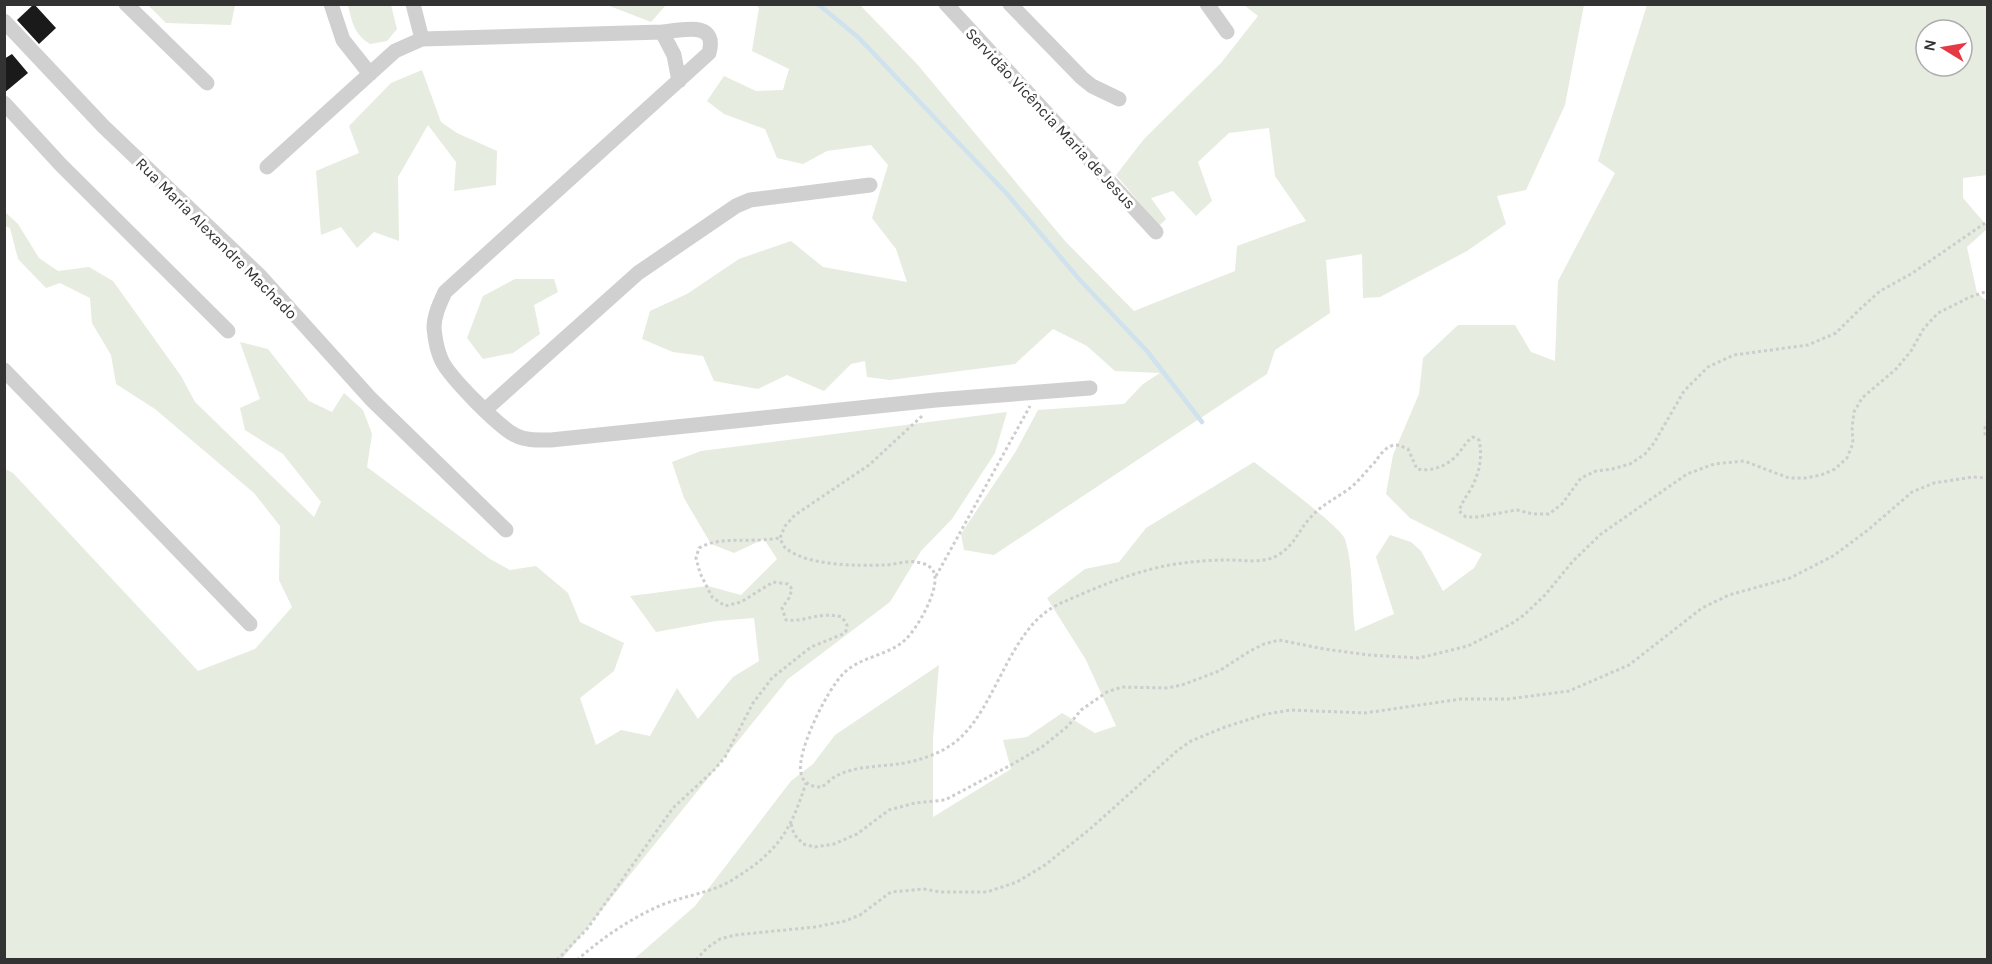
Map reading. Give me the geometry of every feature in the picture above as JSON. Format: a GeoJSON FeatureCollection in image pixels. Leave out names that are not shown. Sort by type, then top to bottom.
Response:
{"type":"FeatureCollection","features":[{"type":"Feature","properties":{"kind":"street"},"geometry":{"type":"LineString","coordinates":[[126,4],[207,83]]}},
{"type":"Feature","properties":{"kind":"street"},"geometry":{"type":"LineString","coordinates":[[331,4],[343,40],[370,74]]}},
{"type":"Feature","properties":{"kind":"street"},"geometry":{"type":"LineString","coordinates":[[413,4],[422,39]]}},
{"type":"Feature","properties":{"kind":"street","name":"Servidão Vicência Maria de Jesus"},"geometry":{"type":"LineString","coordinates":[[946,4],[1156,232]]}},
{"type":"Feature","properties":{"kind":"street"},"geometry":{"type":"LineString","coordinates":[[1010,4],[1082,78],[1092,86],[1119,99]]}},
{"type":"Feature","properties":{"kind":"street"},"geometry":{"type":"LineString","coordinates":[[1207,4],[1227,32]]}},
{"type":"Feature","properties":{"kind":"street","name":"Rua Maria Alexandre Machado"},"geometry":{"type":"LineString","coordinates":[[4,21],[104,126],[260,276],[364,392],[506,530]]}},
{"type":"Feature","properties":{"kind":"street"},"geometry":{"type":"LineString","coordinates":[[267,167],[395,51],[422,39],[662,32],[692,28],[700,30],[709,36],[711,43],[709,53],[445,292],[437,310],[434,326],[441,360],[450,374],[506,430],[517,436],[533,440],[552,440],[936,400],[1090,388]]}},
{"type":"Feature","properties":{"kind":"street"},"geometry":{"type":"LineString","coordinates":[[662,32],[674,55],[679,81]]}},
{"type":"Feature","properties":{"kind":"street"},"geometry":{"type":"LineString","coordinates":[[4,103],[62,165],[228,331]]}},
{"type":"Feature","properties":{"kind":"street"},"geometry":{"type":"LineString","coordinates":[[485,410],[638,273],[736,206],[750,200],[870,185]]}},
{"type":"Feature","properties":{"kind":"street"},"geometry":{"type":"LineString","coordinates":[[4,370],[249,624]]}},
{"type":"Feature","properties":{"kind":"path"},"geometry":{"type":"LineString","coordinates":[[806,783],[822,787],[835,777],[850,771],[915,761],[946,748],[960,738],[980,712],[1006,669],[1020,640],[1043,615],[1056,606],[1145,571],[1182,563],[1225,560],[1260,561],[1276,556],[1300,535],[1308,520],[1319,508],[1347,490],[1383,452],[1392,446],[1398,445],[1408,450],[1417,470],[1425,471],[1444,466],[1456,456],[1466,441],[1473,437],[1479,440],[1482,454],[1479,470],[1471,489],[1461,502],[1459,511],[1466,517],[1517,510],[1533,514],[1549,514],[1562,504],[1581,478],[1596,471],[1630,464],[1645,453],[1660,434],[1684,390],[1708,367],[1734,355],[1808,345],[1836,333],[1880,291],[1911,274],[1988,221]]}},
{"type":"Feature","properties":{"kind":"path"},"geometry":{"type":"LineString","coordinates":[[791,824],[794,834],[803,844],[815,847],[834,844],[857,834],[889,810],[915,803],[945,800],[1011,765],[1042,747],[1068,726],[1081,710],[1107,692],[1122,687],[1182,686],[1219,671],[1264,644],[1279,640],[1369,655],[1419,658],[1468,646],[1518,620],[1545,595],[1573,561],[1601,534],[1687,474],[1714,464],[1744,461],[1789,478],[1821,476],[1835,469],[1846,458],[1853,443],[1854,412],[1862,398],[1896,369],[1911,351],[1924,328],[1938,313],[1988,291]]}},
{"type":"Feature","properties":{"kind":"path"},"geometry":{"type":"LineString","coordinates":[[577,960],[614,932],[658,906],[718,888],[738,877],[773,851],[791,824],[806,783],[801,773],[804,750],[827,693],[843,673],[863,660],[897,646],[907,638],[933,593],[935,578],[1038,391]]}},
{"type":"Feature","properties":{"kind":"path"},"geometry":{"type":"LineString","coordinates":[[935,578],[933,570],[925,564],[914,561],[888,565],[845,566],[796,555],[784,548],[780,538],[784,526],[795,515],[850,479],[882,454],[925,414],[936,400]]}},
{"type":"Feature","properties":{"kind":"path"},"geometry":{"type":"LineString","coordinates":[[1988,421],[1984,427],[1985,436],[1988,438]]}},
{"type":"Feature","properties":{"kind":"path"},"geometry":{"type":"LineString","coordinates":[[696,960],[720,939],[735,935],[815,927],[845,921],[860,915],[891,892],[924,889],[939,892],[987,892],[1017,882],[1045,865],[1081,836],[1191,741],[1266,714],[1291,710],[1365,713],[1461,699],[1508,699],[1569,691],[1629,665],[1702,608],[1729,595],[1790,578],[1833,556],[1868,530],[1912,492],[1934,483],[1972,477],[1988,478]]}},
{"type":"Feature","properties":{"kind":"path"},"geometry":{"type":"LineString","coordinates":[[557,960],[587,929],[673,808],[725,757],[753,703],[772,678],[810,647],[846,631],[847,625],[842,617],[829,614],[814,615],[798,621],[786,620],[782,608],[792,589],[788,584],[773,582],[741,602],[725,606],[712,597],[700,573],[696,558],[699,548],[709,542],[725,540],[757,541],[780,538]]}},
{"type":"Feature","properties":{"kind":"shaded area"},"geometry":{"type":"Polygon","coordinates":[[[147,4],[235,5],[231,25],[166,23],[147,4]]]}},
{"type":"Feature","properties":{"kind":"shaded area"},"geometry":{"type":"Polygon","coordinates":[[[348,5],[391,5],[397,29],[387,41],[370,44],[357,32],[348,5]]]}},
{"type":"Feature","properties":{"kind":"shaded area"},"geometry":{"type":"Polygon","coordinates":[[[607,5],[666,5],[651,22],[607,5]]]}},
{"type":"Feature","properties":{"kind":"shaded area"},"geometry":{"type":"Polygon","coordinates":[[[756,5],[860,5],[917,64],[1065,241],[1134,311],[1235,271],[1237,246],[1306,221],[1275,176],[1269,128],[1229,133],[1198,162],[1212,201],[1196,216],[1173,191],[1151,198],[1166,219],[1159,226],[1116,175],[1144,139],[1221,63],[1258,16],[1244,5],[1584,5],[1565,105],[1526,190],[1497,196],[1506,224],[1467,251],[1380,297],[1363,298],[1362,254],[1326,260],[1330,313],[1275,350],[1267,374],[994,555],[964,550],[961,534],[1016,451],[1038,410],[1124,404],[1143,384],[1160,373],[1115,371],[1087,346],[1053,329],[1015,364],[890,380],[867,377],[865,361],[851,364],[824,391],[787,375],[758,389],[714,381],[703,356],[673,352],[642,339],[650,311],[687,294],[739,259],[791,241],[823,267],[907,282],[896,249],[872,218],[888,165],[871,145],[827,151],[803,164],[777,158],[765,129],[724,114],[707,101],[724,76],[756,91],[783,90],[789,69],[752,51],[759,8],[756,5]]]}},
{"type":"Feature","properties":{"kind":"shaded area"},"geometry":{"type":"Polygon","coordinates":[[[1647,5],[1987,5],[1987,175],[1963,178],[1963,198],[1988,227],[1967,247],[1977,293],[1988,302],[1987,959],[634,959],[695,906],[791,781],[813,764],[835,735],[939,665],[933,739],[933,817],[1011,769],[1003,740],[1027,737],[1062,713],[1095,733],[1116,726],[1086,660],[1047,598],[1085,569],[1119,562],[1146,528],[1254,462],[1331,523],[1345,539],[1351,573],[1355,631],[1394,614],[1376,557],[1390,535],[1411,542],[1421,551],[1443,591],[1474,568],[1482,554],[1410,518],[1386,494],[1393,455],[1419,394],[1423,358],[1458,325],[1515,325],[1531,352],[1555,361],[1558,281],[1615,173],[1598,161],[1647,5]]]}},
{"type":"Feature","properties":{"kind":"shaded area"},"geometry":{"type":"Polygon","coordinates":[[[422,70],[441,122],[457,133],[497,151],[496,185],[454,191],[456,162],[428,125],[398,177],[399,241],[374,232],[357,248],[341,227],[321,235],[316,171],[359,153],[349,126],[391,83],[422,70]]]}},
{"type":"Feature","properties":{"kind":"shaded area"},"geometry":{"type":"Polygon","coordinates":[[[4,211],[18,224],[39,258],[58,271],[89,267],[113,281],[181,376],[195,402],[314,517],[321,502],[283,454],[245,430],[240,408],[260,399],[240,342],[268,349],[309,401],[332,412],[344,393],[363,410],[372,434],[367,467],[490,559],[510,570],[536,566],[568,593],[580,622],[624,643],[614,671],[580,698],[596,745],[621,730],[650,736],[677,688],[698,719],[733,677],[759,661],[754,618],[716,621],[656,632],[630,596],[708,586],[741,595],[777,559],[764,539],[734,553],[711,544],[684,498],[672,462],[701,451],[1007,412],[995,453],[952,519],[921,551],[890,602],[788,679],[562,959],[5,959],[5,469],[13,473],[198,671],[255,649],[292,607],[279,580],[280,526],[254,493],[155,409],[116,384],[111,355],[92,323],[90,298],[60,283],[46,288],[18,259],[10,228],[5,226],[4,211]]]}},
{"type":"Feature","properties":{"kind":"shaded area"},"geometry":{"type":"Polygon","coordinates":[[[515,279],[554,279],[558,292],[534,305],[540,334],[513,353],[483,359],[467,338],[483,296],[515,279]]]}},
{"type":"Feature","properties":{"kind":"building"},"geometry":{"type":"Polygon","coordinates":[[[34,4],[56,28],[39,44],[17,20],[34,4]]]}},
{"type":"Feature","properties":{"kind":"building"},"geometry":{"type":"Polygon","coordinates":[[[12,54],[28,73],[4,93],[4,59],[12,54]]]}},
{"type":"Feature","properties":{"kind":"waterway"},"geometry":{"type":"LineString","coordinates":[[818,4],[859,38],[1007,194],[1079,279],[1147,351],[1202,422]]}}]}
